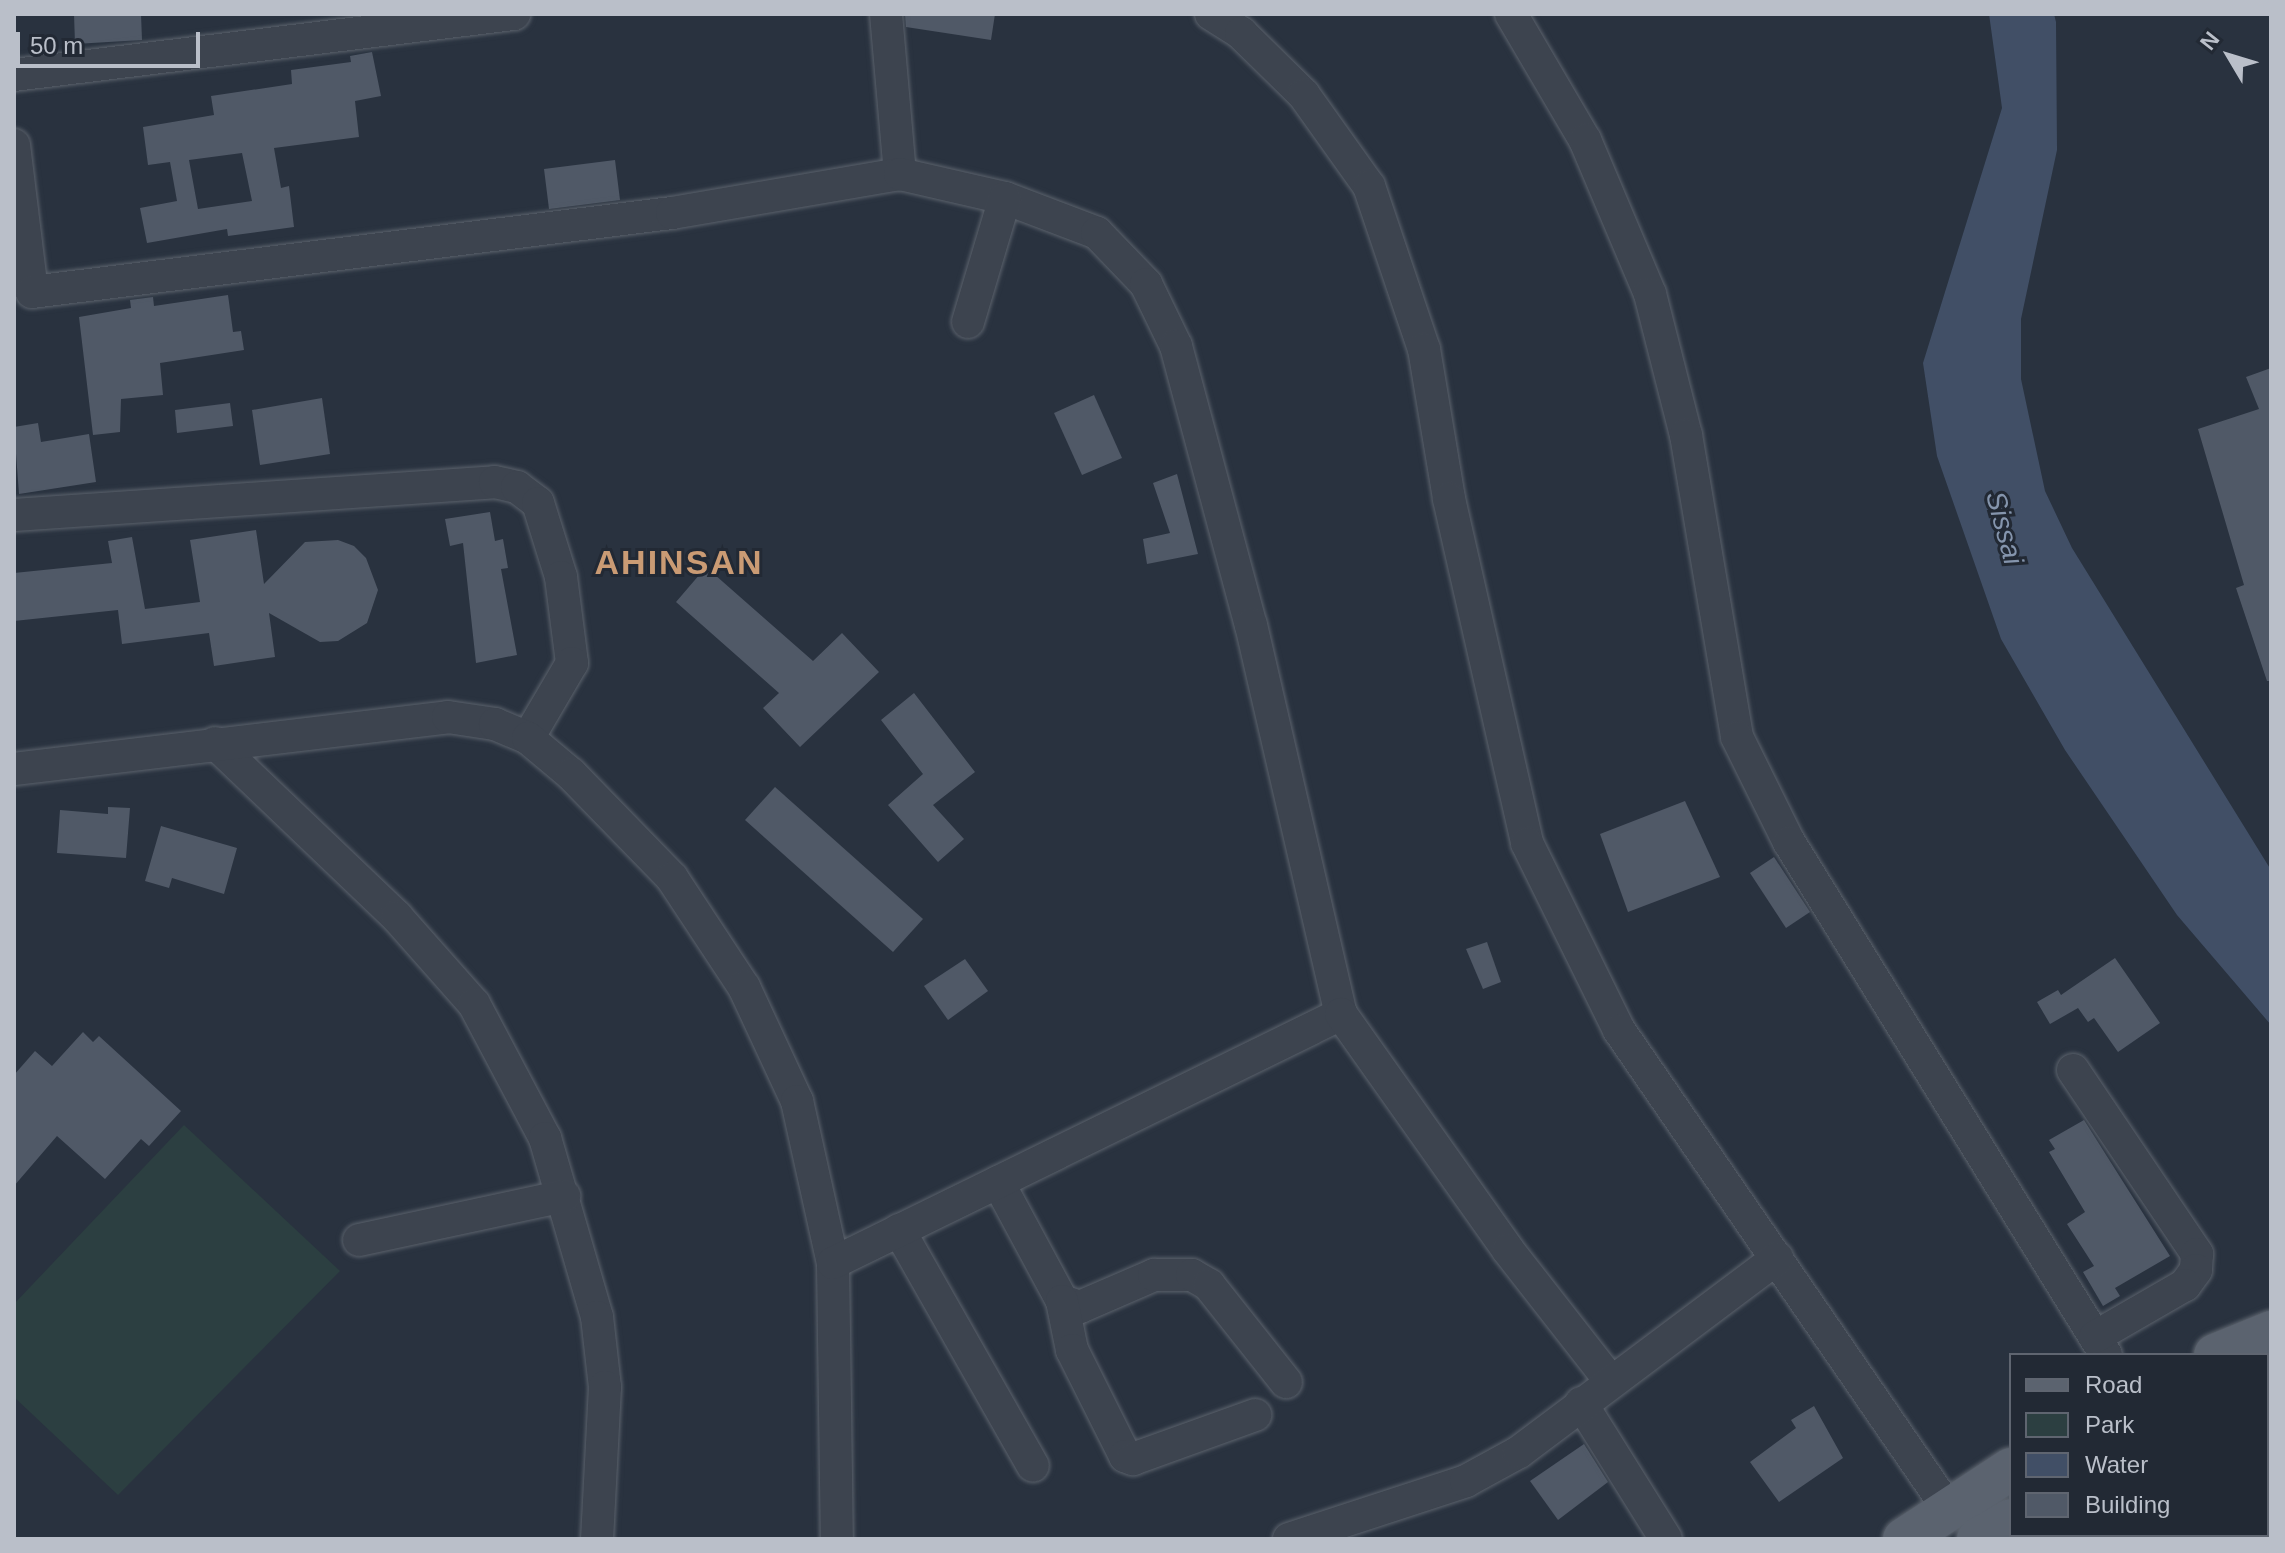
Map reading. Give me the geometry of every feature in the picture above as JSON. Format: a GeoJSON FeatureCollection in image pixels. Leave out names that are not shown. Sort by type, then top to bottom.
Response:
{"type":"FeatureCollection","features":[{"type":"Feature","properties":{"kind":"main road"},"geometry":{"type":"LineString","coordinates":[[2220,1353],[2271,1332]]}},
{"type":"Feature","properties":{"kind":"main road"},"geometry":{"type":"LineString","coordinates":[[1904,1539],[2009,1470]]}},
{"type":"Feature","properties":{"kind":"main road"},"geometry":{"type":"LineString","coordinates":[[1978,1539],[2009,1521]]}},
{"type":"Feature","properties":{"kind":"street"},"geometry":{"type":"LineString","coordinates":[[14,75],[514,14]]}},
{"type":"Feature","properties":{"kind":"street"},"geometry":{"type":"LineString","coordinates":[[886,14],[900,174]]}},
{"type":"Feature","properties":{"kind":"street"},"geometry":{"type":"LineString","coordinates":[[1211,14],[1241,33],[1304,95],[1369,186],[1424,349],[1449,499],[1527,843],[1619,1030],[1949,1510]]}},
{"type":"Feature","properties":{"kind":"street"},"geometry":{"type":"LineString","coordinates":[[1511,14],[1585,140],[1650,294],[1686,435],[1737,737],[1789,842],[2101,1346],[2185,1285],[2196,1270],[2197,1254],[2073,1070]]}},
{"type":"Feature","properties":{"kind":"street"},"geometry":{"type":"LineString","coordinates":[[14,145],[23,295],[672,213],[900,174],[1005,198],[1097,233],[1146,284],[1176,346],[1251,625],[1341,1014],[1508,1250],[1611,1382]]}},
{"type":"Feature","properties":{"kind":"street"},"geometry":{"type":"LineString","coordinates":[[968,322],[1005,198]]}},
{"type":"Feature","properties":{"kind":"street"},"geometry":{"type":"LineString","coordinates":[[14,515],[495,482],[517,487],[538,503],[561,577],[572,663],[528,738]]}},
{"type":"Feature","properties":{"kind":"street"},"geometry":{"type":"LineString","coordinates":[[14,769],[448,717],[495,724],[528,738],[672,878],[744,987],[797,1101],[833,1263],[837,1539]]}},
{"type":"Feature","properties":{"kind":"street"},"geometry":{"type":"LineString","coordinates":[[215,743],[397,917],[474,1004],[545,1138],[597,1317],[605,1387],[597,1539]]}},
{"type":"Feature","properties":{"kind":"street"},"geometry":{"type":"LineString","coordinates":[[833,1263],[1341,1014]]}},
{"type":"Feature","properties":{"kind":"street"},"geometry":{"type":"LineString","coordinates":[[998,1182],[1062,1301],[1072,1350],[1125,1456],[1133,1459],[1255,1415]]}},
{"type":"Feature","properties":{"kind":"street"},"geometry":{"type":"LineString","coordinates":[[359,1240],[564,1196]]}},
{"type":"Feature","properties":{"kind":"street"},"geometry":{"type":"LineString","coordinates":[[899,1230],[1033,1466]]}},
{"type":"Feature","properties":{"kind":"street"},"geometry":{"type":"LineString","coordinates":[[1289,1539],[1466,1481],[1519,1452],[1777,1258]]}},
{"type":"Feature","properties":{"kind":"street"},"geometry":{"type":"LineString","coordinates":[[1062,1301],[1080,1307],[1154,1275],[1192,1275],[1209,1285],[1286,1382]]}},
{"type":"Feature","properties":{"kind":"street"},"geometry":{"type":"LineString","coordinates":[[1581,1403],[1666,1539]]}},
{"type":"Feature","properties":{"kind":"green space"},"geometry":{"type":"Polygon","coordinates":[[[184,1125],[340,1271],[118,1495],[14,1397],[14,1304],[184,1125]]]}},
{"type":"Feature","properties":{"kind":"water","name":"Sissai"},"geometry":{"type":"Polygon","coordinates":[[[1989,14],[2054,14],[2056,22],[2057,150],[2021,319],[2021,379],[2045,491],[2072,548],[2271,870],[2271,1025],[2177,915],[2065,750],[2001,639],[1937,456],[1923,363],[2002,108],[1989,14]]]}},
{"type":"Feature","properties":{"kind":"building"},"geometry":{"type":"Polygon","coordinates":[[[74,14],[141,14],[142,40],[75,44],[74,14]]]}},
{"type":"Feature","properties":{"kind":"building"},"geometry":{"type":"Polygon","coordinates":[[[905,14],[995,14],[991,40],[906,27],[905,14]]]}},
{"type":"Feature","properties":{"kind":"building"},"geometry":{"type":"Polygon","coordinates":[[[372,52],[381,96],[355,101],[359,137],[274,148],[281,188],[289,186],[294,227],[228,236],[227,229],[147,243],[140,208],[177,201],[170,162],[148,165],[143,127],[214,115],[211,96],[292,84],[291,70],[351,62],[350,56],[372,52]],[[242,153],[189,160],[198,209],[252,201],[242,153]]]}},
{"type":"Feature","properties":{"kind":"building"},"geometry":{"type":"Polygon","coordinates":[[[615,160],[620,200],[549,209],[544,169],[615,160]]]}},
{"type":"Feature","properties":{"kind":"building"},"geometry":{"type":"Polygon","coordinates":[[[228,295],[233,332],[241,331],[244,350],[160,363],[163,395],[121,399],[120,432],[93,435],[79,317],[131,308],[130,300],[153,297],[154,306],[228,295]]]}},
{"type":"Feature","properties":{"kind":"building"},"geometry":{"type":"Polygon","coordinates":[[[2271,368],[2271,681],[2267,681],[2236,588],[2244,585],[2198,429],[2259,409],[2246,377],[2271,368]]]}},
{"type":"Feature","properties":{"kind":"building"},"geometry":{"type":"Polygon","coordinates":[[[1094,395],[1122,458],[1082,475],[1054,413],[1094,395]]]}},
{"type":"Feature","properties":{"kind":"building"},"geometry":{"type":"Polygon","coordinates":[[[322,398],[330,454],[260,465],[252,410],[322,398]]]}},
{"type":"Feature","properties":{"kind":"building"},"geometry":{"type":"Polygon","coordinates":[[[230,403],[233,426],[177,433],[175,410],[230,403]]]}},
{"type":"Feature","properties":{"kind":"building"},"geometry":{"type":"Polygon","coordinates":[[[38,423],[41,442],[89,434],[96,482],[19,494],[14,427],[38,423]]]}},
{"type":"Feature","properties":{"kind":"building"},"geometry":{"type":"Polygon","coordinates":[[[1177,474],[1198,554],[1147,564],[1143,539],[1170,533],[1153,483],[1177,474]]]}},
{"type":"Feature","properties":{"kind":"building"},"geometry":{"type":"Polygon","coordinates":[[[490,512],[495,541],[503,539],[508,568],[501,569],[517,655],[476,663],[463,543],[450,546],[445,519],[490,512]]]}},
{"type":"Feature","properties":{"kind":"building"},"geometry":{"type":"Polygon","coordinates":[[[256,530],[264,584],[305,542],[338,540],[354,546],[366,558],[378,590],[367,623],[338,641],[320,642],[269,613],[275,657],[214,666],[209,633],[122,644],[118,610],[14,621],[14,573],[112,563],[108,541],[132,537],[145,609],[200,602],[190,540],[256,530]]]}},
{"type":"Feature","properties":{"kind":"building"},"geometry":{"type":"Polygon","coordinates":[[[706,567],[813,661],[842,633],[879,672],[800,747],[763,708],[779,693],[676,602],[706,567]]]}},
{"type":"Feature","properties":{"kind":"building"},"geometry":{"type":"Polygon","coordinates":[[[914,693],[975,772],[933,805],[964,839],[938,862],[888,805],[923,774],[881,720],[914,693]]]}},
{"type":"Feature","properties":{"kind":"building"},"geometry":{"type":"Polygon","coordinates":[[[775,787],[923,919],[893,952],[745,820],[775,787]]]}},
{"type":"Feature","properties":{"kind":"building"},"geometry":{"type":"Polygon","coordinates":[[[1685,801],[1720,877],[1628,912],[1600,834],[1685,801]]]}},
{"type":"Feature","properties":{"kind":"building"},"geometry":{"type":"Polygon","coordinates":[[[108,807],[130,808],[126,858],[57,853],[60,810],[108,814],[108,807]]]}},
{"type":"Feature","properties":{"kind":"building"},"geometry":{"type":"Polygon","coordinates":[[[161,826],[237,848],[224,894],[172,878],[169,888],[145,881],[161,826]]]}},
{"type":"Feature","properties":{"kind":"building"},"geometry":{"type":"Polygon","coordinates":[[[1774,857],[1810,912],[1786,928],[1750,873],[1774,857]]]}},
{"type":"Feature","properties":{"kind":"building"},"geometry":{"type":"Polygon","coordinates":[[[1487,942],[1501,982],[1483,989],[1466,949],[1487,942]]]}},
{"type":"Feature","properties":{"kind":"building"},"geometry":{"type":"Polygon","coordinates":[[[2115,958],[2160,1023],[2118,1052],[2094,1018],[2088,1022],[2078,1008],[2050,1024],[2037,1002],[2058,990],[2061,995],[2115,958]]]}},
{"type":"Feature","properties":{"kind":"building"},"geometry":{"type":"Polygon","coordinates":[[[965,959],[988,991],[948,1020],[924,986],[965,959]]]}},
{"type":"Feature","properties":{"kind":"building"},"geometry":{"type":"Polygon","coordinates":[[[83,1032],[93,1042],[99,1036],[181,1111],[149,1146],[141,1139],[105,1179],[57,1136],[14,1186],[14,1075],[35,1051],[52,1066],[83,1032]]]}},
{"type":"Feature","properties":{"kind":"building"},"geometry":{"type":"Polygon","coordinates":[[[2084,1120],[2170,1256],[2115,1288],[2120,1296],[2103,1306],[2083,1272],[2094,1266],[2067,1224],[2085,1212],[2049,1152],[2055,1149],[2049,1140],[2084,1120]]]}},
{"type":"Feature","properties":{"kind":"building"},"geometry":{"type":"Polygon","coordinates":[[[1814,1406],[1843,1458],[1779,1502],[1750,1462],[1796,1428],[1791,1420],[1814,1406]]]}},
{"type":"Feature","properties":{"kind":"building"},"geometry":{"type":"Polygon","coordinates":[[[1584,1444],[1608,1482],[1558,1520],[1530,1481],[1584,1444]]]}},
{"type":"Feature","properties":{"kind":"district","name":"AHINSAN"},"geometry":{"type":"Point","coordinates":[679,563]}}]}
